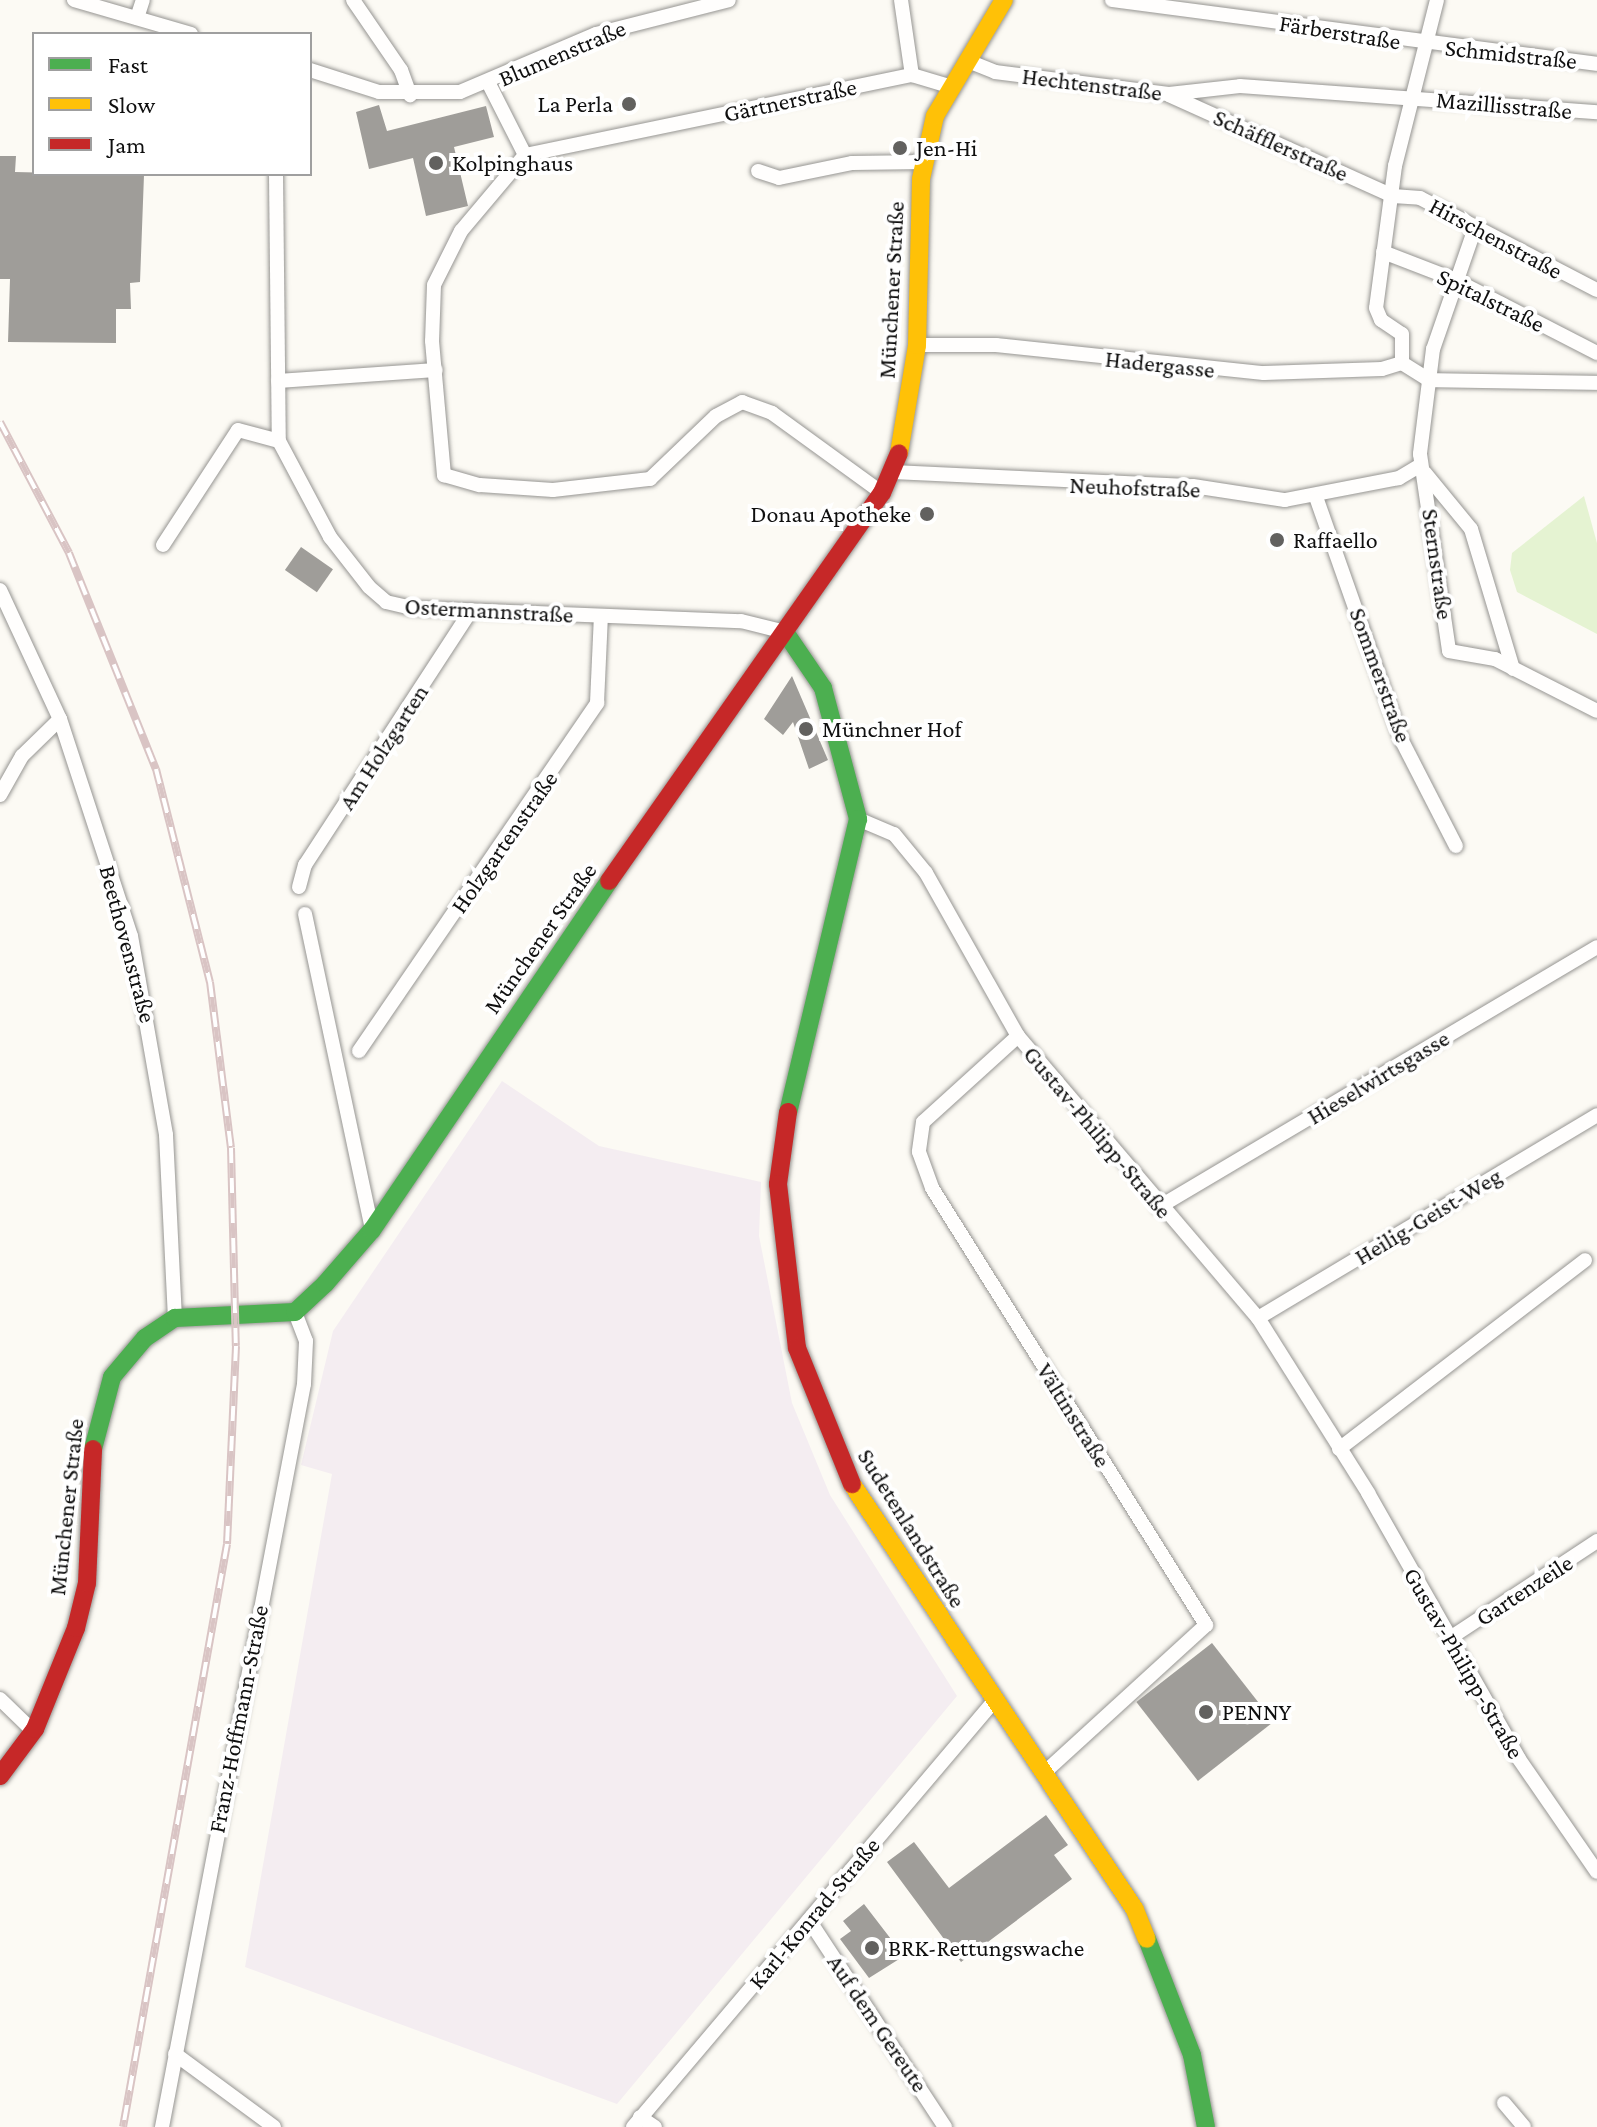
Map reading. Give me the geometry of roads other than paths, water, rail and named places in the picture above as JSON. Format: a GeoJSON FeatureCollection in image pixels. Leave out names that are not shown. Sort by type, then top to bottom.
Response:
{"type":"FeatureCollection","features":[{"type":"Feature","properties":{"kind":"main road","name":"Münchener Straße"},"geometry":{"type":"LineString","coordinates":[[295,1312],[372,1230],[480,1064],[882,493],[893,472],[917,345],[924,162],[935,116],[1004,0]]}},
{"type":"Feature","properties":{"kind":"main road","name":"Sudetenlandstraße"},"geometry":{"type":"LineString","coordinates":[[785,632],[823,688],[858,819],[790,1098],[778,1184],[795,1334],[812,1396],[859,1499],[995,1700],[1047,1770],[1135,1910],[1192,2055],[1206,2127]]}},
{"type":"Feature","properties":{"kind":"main road"},"geometry":{"type":"LineString","coordinates":[[175,1318],[295,1312]]}},
{"type":"Feature","properties":{"kind":"main road","name":"Münchener Straße"},"geometry":{"type":"LineString","coordinates":[[0,1776],[33,1731],[55,1686],[87,1583],[99,1412],[112,1377],[145,1338],[175,1318]]}},
{"type":"Feature","properties":{"kind":"street"},"geometry":{"type":"LineString","coordinates":[[74,0],[184,32]]}},
{"type":"Feature","properties":{"kind":"street"},"geometry":{"type":"LineString","coordinates":[[137,18],[143,0]]}},
{"type":"Feature","properties":{"kind":"street"},"geometry":{"type":"LineString","coordinates":[[353,0],[401,70],[410,95]]}},
{"type":"Feature","properties":{"kind":"street","name":"Blumenstraße"},"geometry":{"type":"LineString","coordinates":[[410,95],[489,84],[596,34],[729,0]]}},
{"type":"Feature","properties":{"kind":"street"},"geometry":{"type":"LineString","coordinates":[[901,0],[912,75]]}},
{"type":"Feature","properties":{"kind":"street","name":"Färberstraße"},"geometry":{"type":"LineString","coordinates":[[1112,0],[1426,45]]}},
{"type":"Feature","properties":{"kind":"street"},"geometry":{"type":"LineString","coordinates":[[1437,0],[1411,97],[1383,252],[1376,308],[1381,320],[1402,334],[1402,363],[1429,380],[1597,383]]}},
{"type":"Feature","properties":{"kind":"street","name":"Schmidstraße"},"geometry":{"type":"LineString","coordinates":[[1426,45],[1597,64]]}},
{"type":"Feature","properties":{"kind":"street","name":"Hechtenstraße"},"geometry":{"type":"LineString","coordinates":[[968,61],[995,72],[1169,94],[1240,86],[1411,97]]}},
{"type":"Feature","properties":{"kind":"street"},"geometry":{"type":"LineString","coordinates":[[312,70],[410,95]]}},
{"type":"Feature","properties":{"kind":"street","name":"Gärtnerstraße"},"geometry":{"type":"LineString","coordinates":[[525,155],[912,75],[952,87]]}},
{"type":"Feature","properties":{"kind":"street"},"geometry":{"type":"LineString","coordinates":[[489,84],[525,155],[461,231],[441,269],[431,302],[444,475],[464,483],[553,490],[650,479],[716,416],[742,402],[772,413],[882,493]]}},
{"type":"Feature","properties":{"kind":"street","name":"Schäfflerstraße"},"geometry":{"type":"LineString","coordinates":[[1169,94],[1393,196]]}},
{"type":"Feature","properties":{"kind":"street","name":"Mazillisstraße"},"geometry":{"type":"LineString","coordinates":[[1411,97],[1597,112]]}},
{"type":"Feature","properties":{"kind":"street"},"geometry":{"type":"LineString","coordinates":[[758,171],[779,178],[852,163],[924,162]]}},
{"type":"Feature","properties":{"kind":"street","name":"Ostermannstraße"},"geometry":{"type":"LineString","coordinates":[[276,176],[279,441],[330,537],[386,602],[471,610],[757,622],[785,632]]}},
{"type":"Feature","properties":{"kind":"street","name":"Hirschenstraße"},"geometry":{"type":"LineString","coordinates":[[1393,196],[1420,198],[1597,290]]}},
{"type":"Feature","properties":{"kind":"street"},"geometry":{"type":"LineString","coordinates":[[1475,228],[1453,279],[1429,380],[1419,466],[1471,529],[1513,669],[1597,711]]}},
{"type":"Feature","properties":{"kind":"street","name":"Spitalstraße"},"geometry":{"type":"LineString","coordinates":[[1383,252],[1453,279],[1597,353]]}},
{"type":"Feature","properties":{"kind":"street","name":"Hadergasse"},"geometry":{"type":"LineString","coordinates":[[917,345],[996,345],[1264,373],[1382,369],[1402,363]]}},
{"type":"Feature","properties":{"kind":"street"},"geometry":{"type":"LineString","coordinates":[[278,381],[436,370]]}},
{"type":"Feature","properties":{"kind":"street"},"geometry":{"type":"LineString","coordinates":[[163,545],[238,430],[279,441]]}},
{"type":"Feature","properties":{"kind":"street","name":"Neuhofstraße"},"geometry":{"type":"LineString","coordinates":[[893,472],[1316,497],[1399,478],[1419,466]]}},
{"type":"Feature","properties":{"kind":"street","name":"Sternstraße"},"geometry":{"type":"LineString","coordinates":[[1419,466],[1432,505],[1449,651],[1495,659],[1513,669]]}},
{"type":"Feature","properties":{"kind":"street","name":"Sommerstraße"},"geometry":{"type":"LineString","coordinates":[[1316,497],[1402,741],[1456,846]]}},
{"type":"Feature","properties":{"kind":"street","name":"Beethovenstraße"},"geometry":{"type":"LineString","coordinates":[[0,590],[60,719],[131,936],[149,1012],[166,1135],[175,1318]]}},
{"type":"Feature","properties":{"kind":"street","name":"Am Holzgarten"},"geometry":{"type":"LineString","coordinates":[[299,887],[305,865],[471,610]]}},
{"type":"Feature","properties":{"kind":"street","name":"Holzgartenstraße"},"geometry":{"type":"LineString","coordinates":[[359,1051],[597,703],[601,616]]}},
{"type":"Feature","properties":{"kind":"street"},"geometry":{"type":"LineString","coordinates":[[0,795],[22,756],[60,719]]}},
{"type":"Feature","properties":{"kind":"street","name":"Gustav-Philipp-Straße"},"geometry":{"type":"LineString","coordinates":[[858,819],[894,834],[926,873],[1018,1036],[1159,1207],[1258,1318],[1339,1449],[1526,1772],[1597,1872]]}},
{"type":"Feature","properties":{"kind":"street"},"geometry":{"type":"LineString","coordinates":[[305,914],[372,1230]]}},
{"type":"Feature","properties":{"kind":"street","name":"Hieselwirtsgasse"},"geometry":{"type":"LineString","coordinates":[[1159,1207],[1597,947]]}},
{"type":"Feature","properties":{"kind":"street","name":"Vältinstraße"},"geometry":{"type":"LineString","coordinates":[[1018,1036],[923,1122],[919,1152],[932,1188],[1206,1625],[1047,1770]]}},
{"type":"Feature","properties":{"kind":"street","name":"Heilig-Geist-Weg"},"geometry":{"type":"LineString","coordinates":[[1258,1318],[1597,1115]]}},
{"type":"Feature","properties":{"kind":"street"},"geometry":{"type":"LineString","coordinates":[[1339,1449],[1585,1260]]}},
{"type":"Feature","properties":{"kind":"street","name":"Franz-Hoffmann-Straße"},"geometry":{"type":"LineString","coordinates":[[162,2127],[304,1384],[306,1341],[295,1312]]}},
{"type":"Feature","properties":{"kind":"street","name":"Gartenzeile"},"geometry":{"type":"LineString","coordinates":[[1450,1638],[1597,1541]]}},
{"type":"Feature","properties":{"kind":"street"},"geometry":{"type":"LineString","coordinates":[[0,1699],[33,1731]]}},
{"type":"Feature","properties":{"kind":"street","name":"Karl-Konrad-Straße"},"geometry":{"type":"LineString","coordinates":[[637,2122],[995,1700]]}},
{"type":"Feature","properties":{"kind":"street","name":"Auf dem Gereute"},"geometry":{"type":"LineString","coordinates":[[809,1920],[945,2127]]}},
{"type":"Feature","properties":{"kind":"street"},"geometry":{"type":"LineString","coordinates":[[175,2054],[274,2127]]}},
{"type":"Feature","properties":{"kind":"street"},"geometry":{"type":"LineString","coordinates":[[1504,2103],[1524,2127]]}},
{"type":"Feature","properties":{"kind":"street"},"geometry":{"type":"LineString","coordinates":[[637,2122],[655,2127]]}},
{"type":"Feature","properties":{"kind":"railway"},"geometry":{"type":"LineString","coordinates":[[0,422],[69,553],[156,769],[210,982],[231,1148],[236,1346],[227,1544],[123,2127]]}},
{"type":"Feature","properties":{"kind":"place","name":"La Perla"},"geometry":{"type":"Point","coordinates":[629,104]}},
{"type":"Feature","properties":{"kind":"place","name":"Jen-Hi"},"geometry":{"type":"Point","coordinates":[900,148]}},
{"type":"Feature","properties":{"kind":"place","name":"Kolpinghaus"},"geometry":{"type":"Point","coordinates":[436,163]}},
{"type":"Feature","properties":{"kind":"place","name":"Donau Apotheke"},"geometry":{"type":"Point","coordinates":[927,514]}},
{"type":"Feature","properties":{"kind":"place","name":"Raffaello"},"geometry":{"type":"Point","coordinates":[1277,540]}},
{"type":"Feature","properties":{"kind":"place","name":"Münchner Hof"},"geometry":{"type":"Point","coordinates":[806,729]}},
{"type":"Feature","properties":{"kind":"place","name":"PENNY"},"geometry":{"type":"Point","coordinates":[1206,1712]}},
{"type":"Feature","properties":{"kind":"place","name":"BRK-Rettungswache"},"geometry":{"type":"Point","coordinates":[872,1948]}}]}
